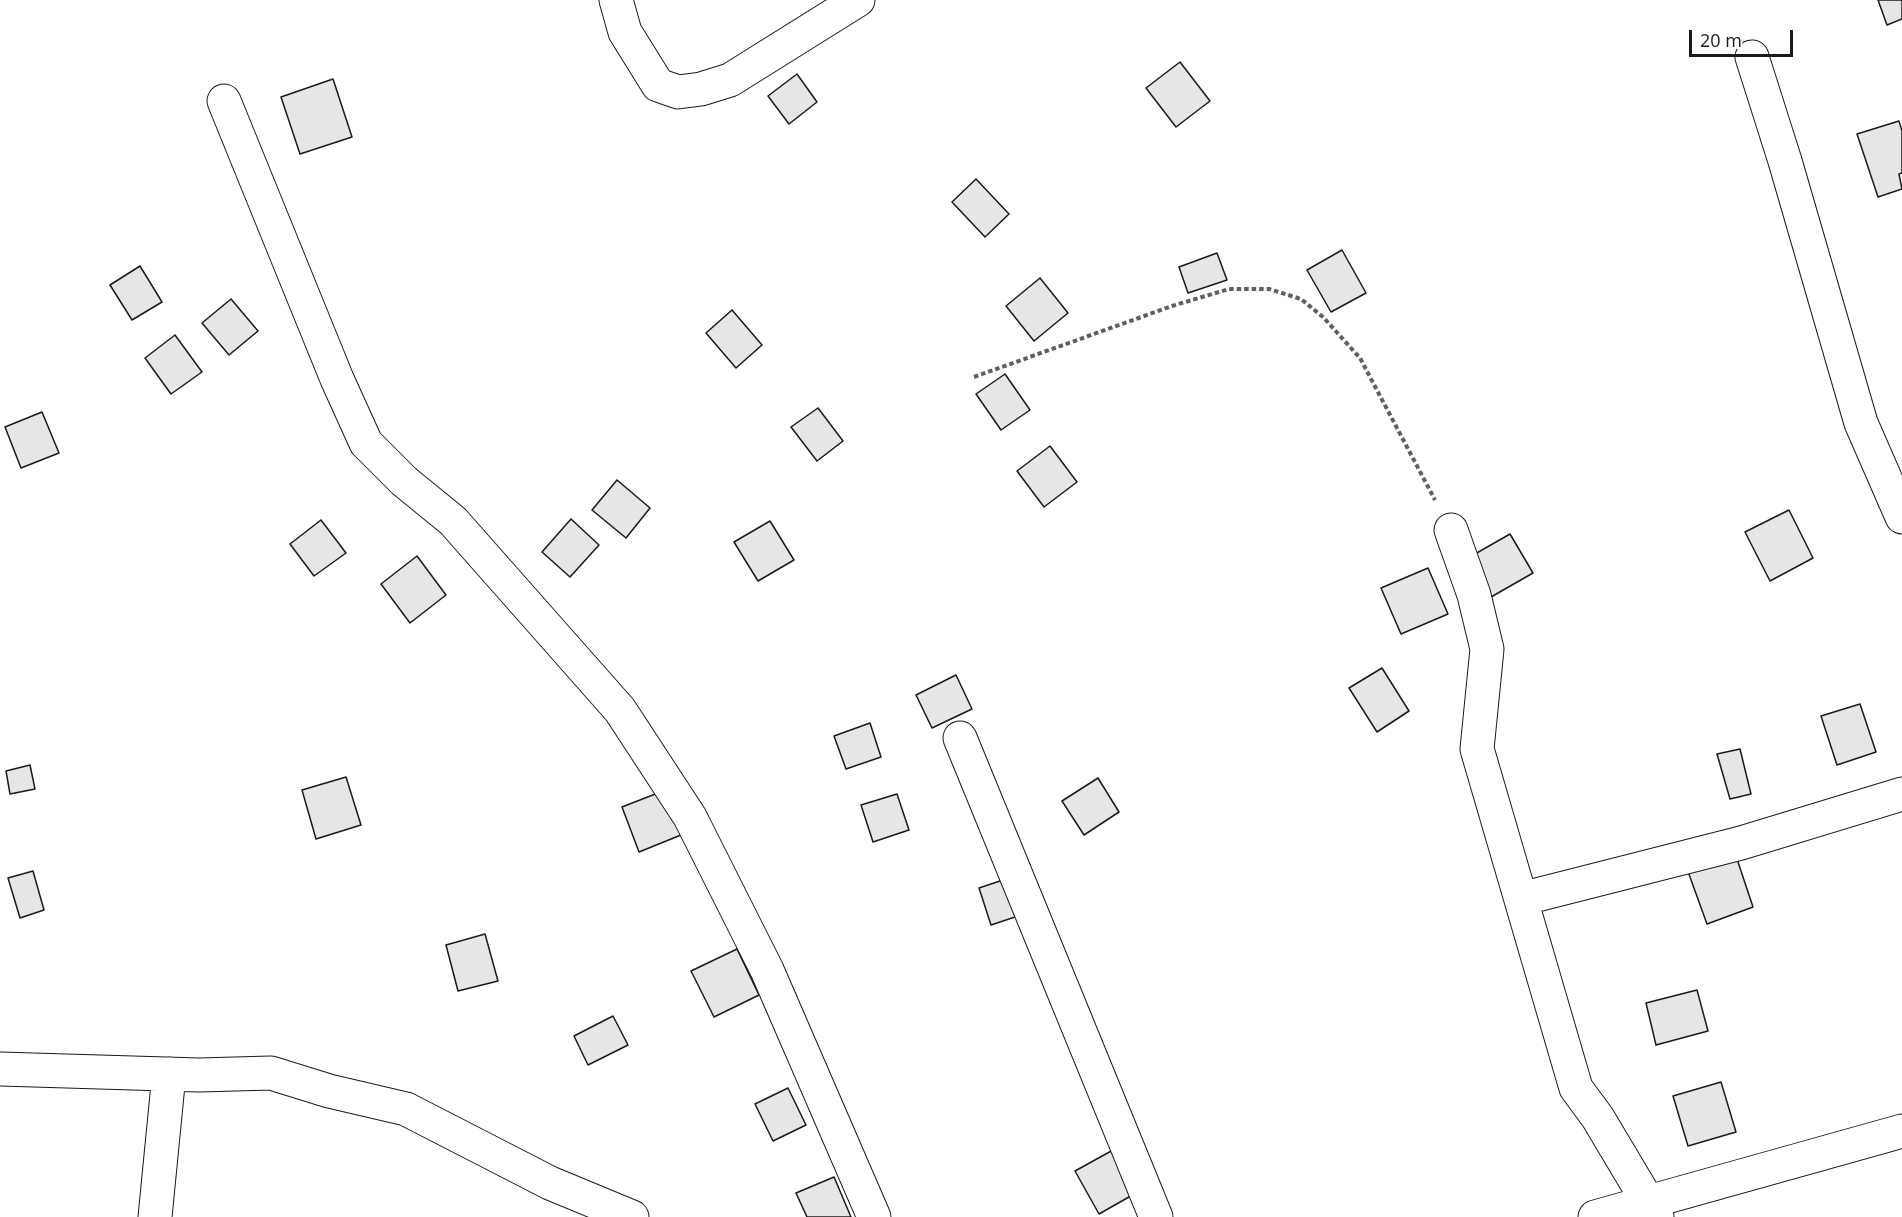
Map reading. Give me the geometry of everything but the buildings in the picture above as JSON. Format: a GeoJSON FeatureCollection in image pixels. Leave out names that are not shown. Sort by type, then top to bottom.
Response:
{"type":"FeatureCollection","features":[{"type":"Feature","properties":{"kind":"street"},"geometry":{"type":"LineString","coordinates":[[616,0],[625,32],[658,85],[678,92],[701,89],[730,80],[858,0]]}},
{"type":"Feature","properties":{"kind":"street"},"geometry":{"type":"LineString","coordinates":[[1752,57],[1785,161],[1861,423],[1902,518]]}},
{"type":"Feature","properties":{"kind":"street"},"geometry":{"type":"LineString","coordinates":[[224,101],[337,379],[366,443],[404,481],[453,521],[620,710],[690,817],[762,960],[874,1217]]}},
{"type":"Feature","properties":{"kind":"street"},"geometry":{"type":"LineString","coordinates":[[1451,530],[1474,595],[1487,650],[1477,749],[1576,1088],[1598,1118],[1652,1210]]}},
{"type":"Feature","properties":{"kind":"street"},"geometry":{"type":"LineString","coordinates":[[960,738],[1156,1217]]}},
{"type":"Feature","properties":{"kind":"street"},"geometry":{"type":"LineString","coordinates":[[1521,899],[1741,843],[1902,794]]}},
{"type":"Feature","properties":{"kind":"street"},"geometry":{"type":"LineString","coordinates":[[0,1069],[169,1074],[271,1073],[329,1091],[406,1109],[550,1183],[632,1217]]}},
{"type":"Feature","properties":{"kind":"street"},"geometry":{"type":"LineString","coordinates":[[155,1217],[169,1074]]}},
{"type":"Feature","properties":{"kind":"street"},"geometry":{"type":"LineString","coordinates":[[1595,1217],[1652,1210],[1902,1131]]}},
{"type":"Feature","properties":{"kind":"path"},"geometry":{"type":"LineString","coordinates":[[974,377],[1184,302],[1229,289],[1269,289],[1300,299],[1323,317],[1360,358],[1451,530]]}}]}
